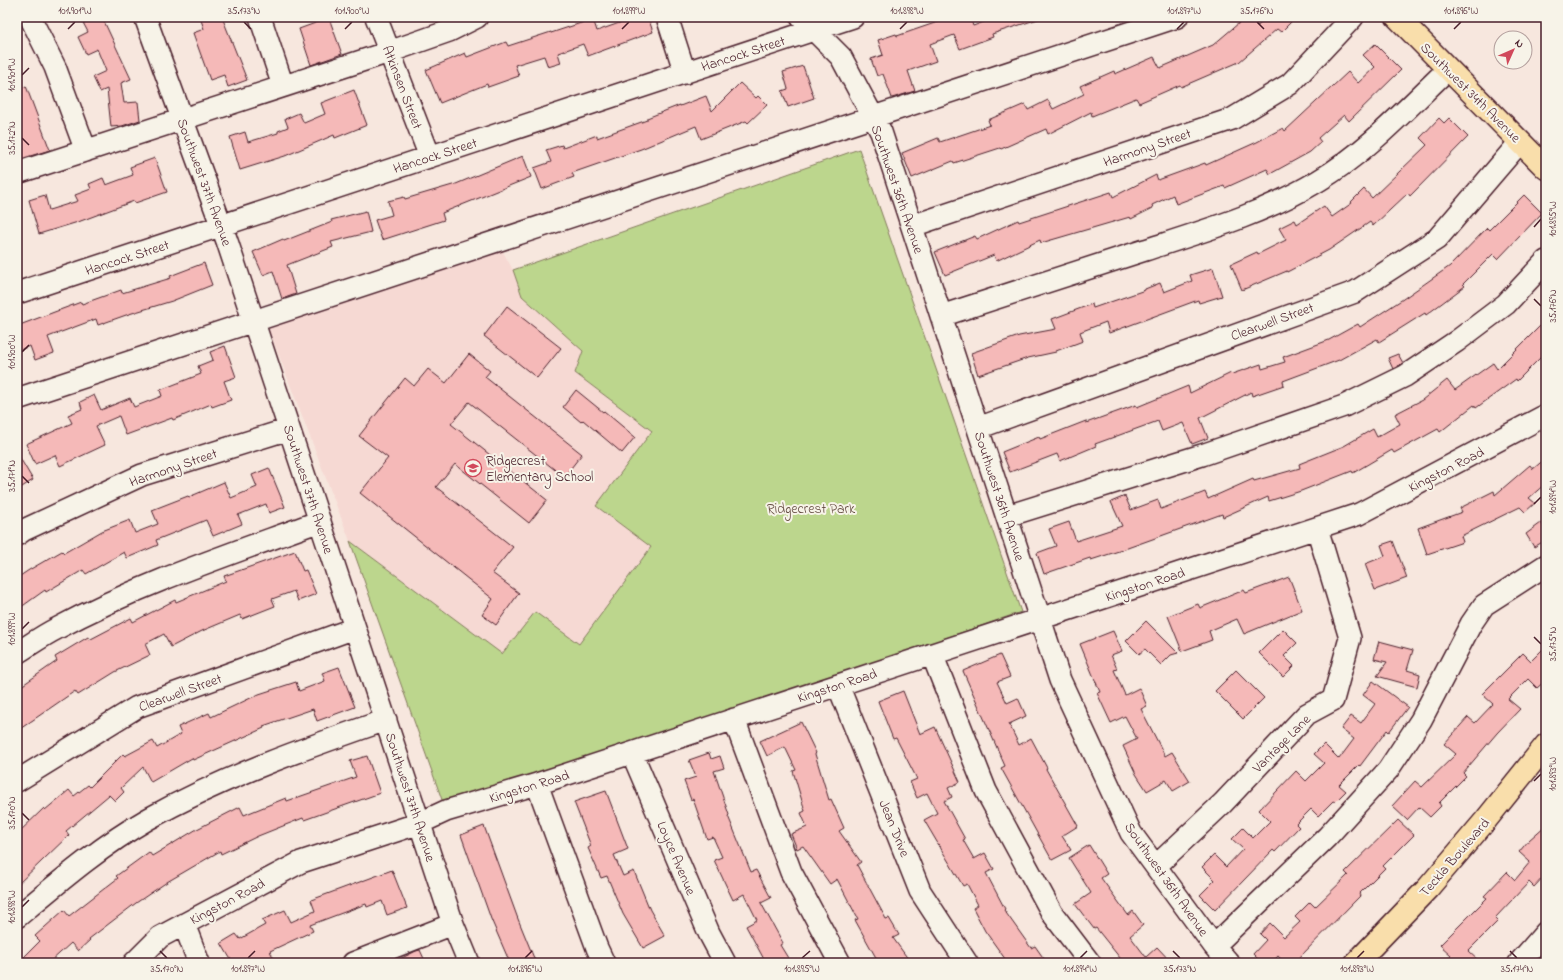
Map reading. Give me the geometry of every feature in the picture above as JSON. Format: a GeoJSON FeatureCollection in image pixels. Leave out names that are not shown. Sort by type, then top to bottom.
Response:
{"type":"FeatureCollection","features":[{"type":"Feature","properties":{"kind":"main road","name":"Southwest 34th Avenue"},"geometry":{"type":"LineString","coordinates":[[1396,17],[1546,168]]}},
{"type":"Feature","properties":{"kind":"main road","name":"Teckla Boulevard"},"geometry":{"type":"LineString","coordinates":[[1356,963],[1428,888],[1485,821],[1546,745]]}},
{"type":"Feature","properties":{"kind":"street"},"geometry":{"type":"LineString","coordinates":[[30,17],[55,67],[86,151]]}},
{"type":"Feature","properties":{"kind":"street","name":"Southwest 37th Avenue"},"geometry":{"type":"LineString","coordinates":[[145,17],[221,226],[254,322],[453,924],[469,963]]}},
{"type":"Feature","properties":{"kind":"street"},"geometry":{"type":"LineString","coordinates":[[260,17],[283,86]]}},
{"type":"Feature","properties":{"kind":"street","name":"Atkinsen Street"},"geometry":{"type":"LineString","coordinates":[[376,17],[430,157]]}},
{"type":"Feature","properties":{"kind":"street"},"geometry":{"type":"LineString","coordinates":[[17,173],[389,52],[449,31],[477,17]]}},
{"type":"Feature","properties":{"kind":"street"},"geometry":{"type":"LineString","coordinates":[[667,17],[685,72]]}},
{"type":"Feature","properties":{"kind":"street","name":"Hancock Street"},"geometry":{"type":"LineString","coordinates":[[19,287],[221,226],[685,72],[808,23],[853,17]]}},
{"type":"Feature","properties":{"kind":"street"},"geometry":{"type":"LineString","coordinates":[[17,399],[1178,17]]}},
{"type":"Feature","properties":{"kind":"street","name":"Harmony Street"},"geometry":{"type":"LineString","coordinates":[[912,226],[1232,119],[1290,84],[1353,17]]}},
{"type":"Feature","properties":{"kind":"street","name":"Southwest 36th Avenue"},"geometry":{"type":"LineString","coordinates":[[808,23],[841,57],[881,132],[1060,680],[1132,833],[1214,946],[1229,963]]}},
{"type":"Feature","properties":{"kind":"street"},"geometry":{"type":"LineString","coordinates":[[941,316],[1165,244],[1290,198],[1320,180],[1352,157],[1448,69]]}},
{"type":"Feature","properties":{"kind":"street","name":"Clearwell Street"},"geometry":{"type":"LineString","coordinates":[[978,428],[1355,292],[1437,239],[1520,142]]}},
{"type":"Feature","properties":{"kind":"street"},"geometry":{"type":"LineString","coordinates":[[1006,516],[1202,455],[1344,406],[1405,376],[1457,341],[1506,304],[1546,261]]}},
{"type":"Feature","properties":{"kind":"street","name":"Kingston Road"},"geometry":{"type":"LineString","coordinates":[[134,963],[160,937],[301,862],[420,823],[446,811],[537,784],[1359,514],[1546,416]]}},
{"type":"Feature","properties":{"kind":"street","name":"Harmony Street"},"geometry":{"type":"LineString","coordinates":[[17,535],[24,530],[142,475],[289,429]]}},
{"type":"Feature","properties":{"kind":"street"},"geometry":{"type":"LineString","coordinates":[[17,653],[54,629],[116,599],[208,562],[320,521]]}},
{"type":"Feature","properties":{"kind":"street","name":"Vantage Lane"},"geometry":{"type":"LineString","coordinates":[[1156,866],[1223,803],[1307,714],[1333,700],[1350,638],[1317,528]]}},
{"type":"Feature","properties":{"kind":"street"},"geometry":{"type":"LineString","coordinates":[[1214,946],[1327,837],[1388,770],[1421,720],[1472,624],[1484,605],[1546,565]]}},
{"type":"Feature","properties":{"kind":"street","name":"Clearwell Street"},"geometry":{"type":"LineString","coordinates":[[17,781],[137,707],[355,628]]}},
{"type":"Feature","properties":{"kind":"street"},"geometry":{"type":"LineString","coordinates":[[932,654],[986,791],[1052,914],[1090,963]]}},
{"type":"Feature","properties":{"kind":"street","name":"Jean Drive"},"geometry":{"type":"LineString","coordinates":[[838,685],[920,891],[967,963]]}},
{"type":"Feature","properties":{"kind":"street"},"geometry":{"type":"LineString","coordinates":[[734,719],[792,872],[840,963]]}},
{"type":"Feature","properties":{"kind":"street"},"geometry":{"type":"LineString","coordinates":[[17,917],[105,846],[148,819],[220,783],[316,744],[386,720]]}},
{"type":"Feature","properties":{"kind":"street","name":"Loyce Avenue"},"geometry":{"type":"LineString","coordinates":[[632,753],[709,933],[725,963]]}},
{"type":"Feature","properties":{"kind":"street"},"geometry":{"type":"LineString","coordinates":[[537,784],[596,948],[604,963]]}},
{"type":"Feature","properties":{"kind":"street"},"geometry":{"type":"LineString","coordinates":[[184,924],[199,963]]}},
{"type":"Feature","properties":{"kind":"street"},"geometry":{"type":"LineString","coordinates":[[353,963],[453,924]]}},
{"type":"Feature","properties":{"kind":"street"},"geometry":{"type":"LineString","coordinates":[[1520,963],[1546,932]]}},
{"type":"Feature","properties":{"kind":"shaded area","name":"Ridgecrest Elementary School"},"geometry":{"type":"Polygon","coordinates":[[[502,250],[513,270],[522,296],[583,351],[575,373],[652,431],[596,506],[651,547],[579,645],[503,655],[350,541],[268,327],[502,250]]]}},
{"type":"Feature","properties":{"kind":"green space","name":"Ridgecrest Park"},"geometry":{"type":"Polygon","coordinates":[[[859,149],[1021,612],[446,811],[350,541],[502,654],[535,612],[579,644],[651,547],[596,506],[652,431],[575,373],[583,351],[522,296],[513,270],[859,149]]]}},
{"type":"Feature","properties":{"kind":"building"},"geometry":{"type":"Polygon","coordinates":[[[80,17],[102,17],[131,79],[121,83],[124,103],[138,102],[140,120],[122,126],[111,127],[107,89],[100,92],[93,77],[106,71],[97,49],[86,54],[78,37],[88,32],[80,17]]]}},
{"type":"Feature","properties":{"kind":"building"},"geometry":{"type":"Polygon","coordinates":[[[200,17],[222,17],[247,80],[228,87],[224,75],[210,80],[193,33],[204,29],[200,17]]]}},
{"type":"Feature","properties":{"kind":"building"},"geometry":{"type":"Polygon","coordinates":[[[636,17],[648,17],[653,32],[588,56],[583,44],[558,53],[561,63],[548,67],[544,56],[515,65],[519,76],[488,87],[487,84],[440,103],[426,70],[465,53],[467,57],[506,42],[508,46],[593,19],[597,31],[636,17]]]}},
{"type":"Feature","properties":{"kind":"building"},"geometry":{"type":"Polygon","coordinates":[[[952,17],[970,17],[973,26],[997,17],[1037,17],[1038,19],[992,34],[993,37],[960,49],[954,35],[930,44],[936,61],[908,71],[915,91],[892,98],[883,74],[877,76],[871,59],[883,55],[878,40],[896,34],[897,36],[952,17]]]}},
{"type":"Feature","properties":{"kind":"building"},"geometry":{"type":"Polygon","coordinates":[[[1246,17],[1250,17],[1258,26],[1265,17],[1296,17],[1281,32],[1277,29],[1239,62],[1181,87],[1180,85],[1139,103],[1136,98],[1092,116],[1091,112],[1048,134],[1046,129],[1001,149],[1000,148],[954,163],[953,161],[912,178],[902,153],[938,138],[940,142],[990,125],[988,120],[1025,104],[1028,110],[1048,100],[1053,109],[1084,94],[1080,86],[1114,71],[1115,74],[1154,57],[1160,68],[1213,45],[1246,17]]]}},
{"type":"Feature","properties":{"kind":"building"},"geometry":{"type":"Polygon","coordinates":[[[329,18],[342,54],[311,65],[299,29],[329,18]]]}},
{"type":"Feature","properties":{"kind":"building"},"geometry":{"type":"Polygon","coordinates":[[[1375,44],[1401,70],[1349,121],[1344,115],[1318,138],[1321,142],[1310,152],[1270,174],[1267,169],[1225,188],[1224,186],[1176,204],[1173,195],[1152,205],[1153,208],[1131,219],[1130,217],[1041,243],[1040,240],[996,261],[994,255],[945,275],[935,252],[975,236],[977,239],[1018,220],[1019,222],[1111,192],[1113,197],[1156,175],[1158,180],[1205,163],[1206,165],[1257,142],[1283,128],[1285,131],[1348,72],[1358,83],[1375,67],[1363,55],[1375,44]]]}},
{"type":"Feature","properties":{"kind":"building"},"geometry":{"type":"Polygon","coordinates":[[[803,66],[814,98],[788,107],[782,91],[788,89],[783,72],[803,66]]]}},
{"type":"Feature","properties":{"kind":"building"},"geometry":{"type":"Polygon","coordinates":[[[740,83],[756,98],[758,96],[767,105],[748,123],[746,121],[701,139],[696,126],[641,149],[572,173],[574,177],[542,189],[534,168],[551,162],[546,150],[562,145],[563,148],[597,135],[597,138],[706,96],[712,111],[740,83]]]}},
{"type":"Feature","properties":{"kind":"building"},"geometry":{"type":"Polygon","coordinates":[[[26,86],[50,150],[17,160],[17,90],[26,86]]]}},
{"type":"Feature","properties":{"kind":"building"},"geometry":{"type":"Polygon","coordinates":[[[354,90],[367,125],[335,138],[334,135],[285,156],[240,170],[230,137],[245,132],[248,142],[278,133],[278,131],[288,127],[285,119],[299,113],[304,123],[325,114],[321,103],[354,90]]]}},
{"type":"Feature","properties":{"kind":"building"},"geometry":{"type":"Polygon","coordinates":[[[1439,118],[1444,123],[1449,118],[1468,137],[1410,196],[1408,193],[1373,226],[1370,222],[1329,250],[1287,272],[1242,290],[1231,264],[1257,252],[1258,254],[1286,240],[1279,228],[1295,220],[1297,224],[1324,206],[1332,217],[1352,203],[1351,202],[1364,189],[1372,198],[1427,145],[1420,138],[1439,118]]]}},
{"type":"Feature","properties":{"kind":"building"},"geometry":{"type":"Polygon","coordinates":[[[523,156],[531,177],[442,213],[444,220],[382,240],[375,220],[392,215],[388,201],[404,197],[405,199],[456,184],[523,156]]]}},
{"type":"Feature","properties":{"kind":"building"},"geometry":{"type":"Polygon","coordinates":[[[155,158],[167,192],[135,203],[134,201],[78,222],[39,234],[29,200],[45,195],[49,210],[78,201],[75,195],[91,189],[89,184],[103,178],[106,185],[133,175],[130,167],[155,158]]]}},
{"type":"Feature","properties":{"kind":"building"},"geometry":{"type":"Polygon","coordinates":[[[1524,195],[1542,213],[1498,259],[1493,254],[1463,284],[1465,286],[1426,315],[1425,313],[1379,342],[1377,339],[1339,360],[1283,381],[1284,385],[1252,396],[1251,392],[1200,418],[1208,438],[1192,444],[1183,423],[1162,431],[1158,421],[1095,444],[1096,446],[1060,461],[1057,454],[1010,472],[1002,452],[1039,437],[1040,439],[1086,421],[1086,423],[1136,405],[1137,407],[1188,386],[1190,393],[1231,373],[1232,374],[1261,364],[1262,369],[1285,362],[1283,357],[1329,340],[1358,324],[1360,327],[1450,266],[1487,228],[1489,230],[1524,195]]]}},
{"type":"Feature","properties":{"kind":"building"},"geometry":{"type":"Polygon","coordinates":[[[366,211],[371,232],[331,242],[333,247],[287,265],[296,294],[282,299],[273,271],[263,275],[253,252],[283,239],[284,241],[332,222],[331,220],[366,211]]]}},
{"type":"Feature","properties":{"kind":"building"},"geometry":{"type":"Polygon","coordinates":[[[204,263],[212,285],[172,301],[98,325],[96,319],[48,337],[54,353],[35,360],[30,346],[17,351],[17,326],[81,302],[82,304],[121,290],[122,293],[171,278],[170,276],[204,263]]]}},
{"type":"Feature","properties":{"kind":"building"},"geometry":{"type":"Polygon","coordinates":[[[1213,268],[1222,296],[1199,303],[1198,300],[1109,333],[1106,322],[1080,332],[1083,341],[1056,352],[1028,358],[978,375],[971,353],[1019,336],[1056,329],[1052,319],[1092,304],[1093,308],[1145,290],[1160,283],[1164,292],[1192,281],[1190,275],[1213,268]]]}},
{"type":"Feature","properties":{"kind":"building"},"geometry":{"type":"Polygon","coordinates":[[[507,306],[561,348],[537,378],[484,336],[507,306]]]}},
{"type":"Feature","properties":{"kind":"building"},"geometry":{"type":"Polygon","coordinates":[[[1546,320],[1546,352],[1517,381],[1516,379],[1476,408],[1474,405],[1440,432],[1438,429],[1394,453],[1392,450],[1353,473],[1352,471],[1301,491],[1269,501],[1268,497],[1223,517],[1222,514],[1122,550],[1091,560],[1090,558],[1044,574],[1037,553],[1056,546],[1049,529],[1069,522],[1076,541],[1122,526],[1111,502],[1125,496],[1131,510],[1158,500],[1161,509],[1205,492],[1208,499],[1253,479],[1254,481],[1300,468],[1299,464],[1344,446],[1373,429],[1377,437],[1400,424],[1395,414],[1422,400],[1447,380],[1455,390],[1493,363],[1497,369],[1546,320]]]}},
{"type":"Feature","properties":{"kind":"building"},"geometry":{"type":"Polygon","coordinates":[[[225,346],[236,377],[224,381],[231,400],[212,407],[211,404],[173,420],[172,418],[126,435],[119,416],[96,426],[105,445],[60,466],[55,455],[35,464],[26,444],[72,423],[68,415],[82,409],[80,402],[94,395],[101,410],[130,398],[134,407],[162,396],[160,390],[201,374],[198,366],[213,360],[210,352],[225,346]]]}},
{"type":"Feature","properties":{"kind":"building"},"geometry":{"type":"Polygon","coordinates":[[[469,354],[490,371],[485,377],[582,454],[564,477],[469,402],[451,424],[547,500],[529,523],[455,464],[436,487],[513,547],[492,573],[519,593],[496,625],[482,615],[493,599],[360,493],[388,458],[359,436],[405,378],[414,386],[428,369],[446,383],[469,354]]]}},
{"type":"Feature","properties":{"kind":"building"},"geometry":{"type":"Polygon","coordinates":[[[1398,354],[1403,363],[1393,369],[1388,358],[1398,354]]]}},
{"type":"Feature","properties":{"kind":"building"},"geometry":{"type":"Polygon","coordinates":[[[576,390],[635,437],[622,453],[583,420],[581,422],[563,407],[576,390]]]}},
{"type":"Feature","properties":{"kind":"building"},"geometry":{"type":"Polygon","coordinates":[[[17,453],[33,480],[17,490],[17,453]]]}},
{"type":"Feature","properties":{"kind":"building"},"geometry":{"type":"Polygon","coordinates":[[[1546,458],[1546,483],[1529,498],[1535,503],[1525,512],[1520,507],[1461,536],[1463,542],[1427,554],[1418,528],[1462,512],[1460,508],[1494,491],[1495,495],[1530,465],[1533,469],[1546,458]]]}},
{"type":"Feature","properties":{"kind":"building"},"geometry":{"type":"Polygon","coordinates":[[[269,468],[285,507],[269,513],[266,504],[238,515],[242,524],[213,536],[206,520],[156,540],[158,545],[127,558],[124,552],[86,574],[83,570],[46,592],[45,590],[17,610],[17,578],[62,551],[64,553],[102,531],[130,520],[135,533],[158,524],[152,510],[188,496],[189,497],[224,482],[231,498],[257,487],[252,475],[269,468]]]}},
{"type":"Feature","properties":{"kind":"building"},"geometry":{"type":"Polygon","coordinates":[[[1541,523],[1546,530],[1546,540],[1534,547],[1526,534],[1541,523]]]}},
{"type":"Feature","properties":{"kind":"building"},"geometry":{"type":"Polygon","coordinates":[[[1393,541],[1407,578],[1375,590],[1365,564],[1385,556],[1381,545],[1393,541]]]}},
{"type":"Feature","properties":{"kind":"building"},"geometry":{"type":"Polygon","coordinates":[[[295,551],[303,571],[306,570],[316,594],[298,601],[294,591],[272,599],[275,606],[242,619],[240,615],[202,631],[171,647],[164,634],[145,644],[150,655],[115,672],[78,695],[75,691],[17,731],[17,689],[57,661],[55,657],[88,637],[89,640],[131,618],[133,622],[175,600],[176,602],[226,581],[224,576],[295,551]]]}},
{"type":"Feature","properties":{"kind":"building"},"geometry":{"type":"Polygon","coordinates":[[[1289,577],[1302,610],[1244,634],[1237,619],[1209,631],[1212,640],[1182,651],[1168,616],[1198,604],[1200,608],[1244,590],[1246,593],[1289,577]]]}},
{"type":"Feature","properties":{"kind":"building"},"geometry":{"type":"Polygon","coordinates":[[[1146,621],[1178,653],[1171,655],[1161,665],[1145,649],[1139,654],[1126,641],[1146,621]]]}},
{"type":"Feature","properties":{"kind":"building"},"geometry":{"type":"Polygon","coordinates":[[[1283,629],[1297,643],[1284,656],[1294,666],[1283,677],[1259,653],[1283,629]]]}},
{"type":"Feature","properties":{"kind":"building"},"geometry":{"type":"Polygon","coordinates":[[[1113,631],[1122,651],[1111,655],[1117,669],[1114,670],[1125,695],[1139,688],[1147,706],[1141,709],[1165,756],[1172,752],[1190,781],[1173,791],[1166,780],[1147,791],[1136,774],[1123,746],[1137,739],[1125,716],[1111,723],[1097,693],[1100,692],[1080,644],[1113,631]]]}},
{"type":"Feature","properties":{"kind":"building"},"geometry":{"type":"Polygon","coordinates":[[[1379,641],[1413,650],[1407,670],[1420,674],[1417,687],[1377,676],[1387,662],[1374,659],[1379,641]]]}},
{"type":"Feature","properties":{"kind":"building"},"geometry":{"type":"Polygon","coordinates":[[[1546,646],[1546,680],[1537,688],[1528,679],[1508,699],[1520,709],[1497,733],[1463,773],[1466,776],[1439,803],[1441,806],[1430,817],[1419,807],[1407,820],[1392,806],[1415,781],[1422,787],[1456,754],[1444,744],[1468,717],[1475,723],[1493,704],[1482,694],[1523,653],[1531,661],[1546,646]]]}},
{"type":"Feature","properties":{"kind":"building"},"geometry":{"type":"Polygon","coordinates":[[[1000,655],[1010,677],[997,682],[1007,703],[1018,698],[1026,716],[1009,724],[1019,745],[1031,738],[1047,768],[1046,769],[1078,826],[1062,836],[1071,850],[1052,860],[1001,768],[1005,766],[963,671],[1000,655]]]}},
{"type":"Feature","properties":{"kind":"building"},"geometry":{"type":"Polygon","coordinates":[[[339,667],[355,707],[317,721],[313,709],[263,726],[264,728],[193,760],[192,758],[151,782],[143,767],[121,788],[124,792],[115,801],[109,795],[66,831],[69,835],[17,885],[17,834],[44,808],[45,810],[69,790],[74,796],[88,785],[90,787],[123,754],[125,756],[153,741],[157,748],[181,734],[178,727],[209,713],[211,717],[259,694],[296,682],[299,691],[325,681],[322,673],[339,667]]]}},
{"type":"Feature","properties":{"kind":"building"},"geometry":{"type":"Polygon","coordinates":[[[1236,670],[1264,698],[1243,719],[1215,691],[1236,670]]]}},
{"type":"Feature","properties":{"kind":"building"},"geometry":{"type":"Polygon","coordinates":[[[1373,681],[1408,707],[1389,732],[1387,730],[1360,766],[1359,765],[1339,785],[1346,791],[1318,816],[1311,809],[1296,824],[1299,827],[1275,852],[1273,850],[1215,910],[1200,895],[1215,880],[1202,867],[1214,855],[1226,867],[1243,849],[1232,839],[1243,828],[1253,838],[1270,821],[1259,810],[1296,771],[1306,781],[1324,763],[1314,754],[1324,744],[1339,759],[1354,739],[1341,729],[1351,716],[1361,723],[1375,704],[1363,695],[1373,681]]]}},
{"type":"Feature","properties":{"kind":"building"},"geometry":{"type":"Polygon","coordinates":[[[903,691],[920,734],[935,727],[960,782],[948,788],[952,797],[944,801],[965,839],[963,840],[974,859],[985,853],[994,869],[986,873],[1005,909],[1004,910],[1031,948],[1035,946],[1047,963],[1008,963],[985,931],[973,908],[978,905],[967,884],[963,886],[924,820],[937,813],[927,793],[917,798],[910,782],[917,779],[896,738],[893,739],[878,701],[903,691]]]}},
{"type":"Feature","properties":{"kind":"building"},"geometry":{"type":"Polygon","coordinates":[[[801,722],[816,753],[815,754],[829,800],[831,799],[844,828],[839,831],[861,862],[857,865],[886,919],[889,918],[899,935],[893,938],[911,963],[879,963],[855,920],[858,919],[837,879],[830,884],[803,846],[797,849],[791,834],[807,827],[801,813],[805,811],[793,771],[796,770],[785,747],[767,756],[760,741],[801,722]]]}},
{"type":"Feature","properties":{"kind":"building"},"geometry":{"type":"Polygon","coordinates":[[[709,753],[711,759],[720,756],[724,768],[714,771],[729,815],[728,816],[751,872],[756,870],[771,898],[761,903],[783,943],[780,945],[791,963],[766,963],[746,926],[757,920],[744,894],[733,900],[714,860],[722,857],[713,837],[707,839],[693,799],[691,800],[684,781],[696,777],[689,760],[709,753]]]}},
{"type":"Feature","properties":{"kind":"building"},"geometry":{"type":"Polygon","coordinates":[[[367,756],[380,793],[304,820],[303,818],[258,836],[221,854],[220,851],[167,882],[136,903],[89,939],[90,940],[78,951],[71,943],[49,963],[18,963],[40,941],[35,936],[64,910],[69,916],[118,878],[116,876],[149,852],[152,856],[197,829],[240,807],[244,815],[286,798],[287,801],[356,777],[350,761],[367,756]]]}},
{"type":"Feature","properties":{"kind":"building"},"geometry":{"type":"Polygon","coordinates":[[[606,791],[628,849],[614,855],[623,876],[634,871],[650,910],[665,936],[643,948],[623,914],[607,876],[601,878],[588,848],[591,846],[574,802],[606,791]]]}},
{"type":"Feature","properties":{"kind":"building"},"geometry":{"type":"Polygon","coordinates":[[[1398,820],[1414,835],[1383,866],[1385,868],[1359,894],[1360,896],[1294,963],[1285,963],[1278,956],[1271,963],[1262,963],[1253,954],[1266,940],[1260,934],[1270,923],[1284,937],[1300,922],[1295,917],[1310,902],[1315,907],[1348,875],[1345,872],[1398,820]]]}},
{"type":"Feature","properties":{"kind":"building"},"geometry":{"type":"Polygon","coordinates":[[[1546,825],[1546,874],[1534,887],[1529,882],[1495,918],[1498,921],[1468,951],[1481,963],[1443,963],[1451,955],[1440,945],[1487,898],[1484,896],[1507,872],[1515,880],[1530,862],[1519,852],[1529,840],[1546,825]]]}},
{"type":"Feature","properties":{"kind":"building"},"geometry":{"type":"Polygon","coordinates":[[[484,826],[518,919],[536,963],[510,963],[491,919],[461,835],[484,826]]]}},
{"type":"Feature","properties":{"kind":"building"},"geometry":{"type":"Polygon","coordinates":[[[1089,845],[1107,874],[1101,878],[1128,915],[1133,911],[1143,925],[1130,936],[1146,957],[1157,947],[1172,963],[1124,963],[1096,928],[1094,929],[1075,904],[1091,893],[1069,858],[1089,845]]]}},
{"type":"Feature","properties":{"kind":"building"},"geometry":{"type":"Polygon","coordinates":[[[392,870],[407,908],[387,915],[382,901],[367,907],[366,904],[310,925],[313,931],[270,951],[274,959],[268,963],[233,963],[221,943],[236,934],[240,939],[265,925],[262,920],[285,910],[291,922],[315,911],[311,900],[392,870]]]}},
{"type":"Feature","properties":{"kind":"building"},"geometry":{"type":"Polygon","coordinates":[[[420,950],[426,963],[392,963],[416,951],[420,950]]]}},
{"type":"Feature","properties":{"kind":"place","name":"Ridgecrest Elementary School"},"geometry":{"type":"Point","coordinates":[473,468]}}]}
